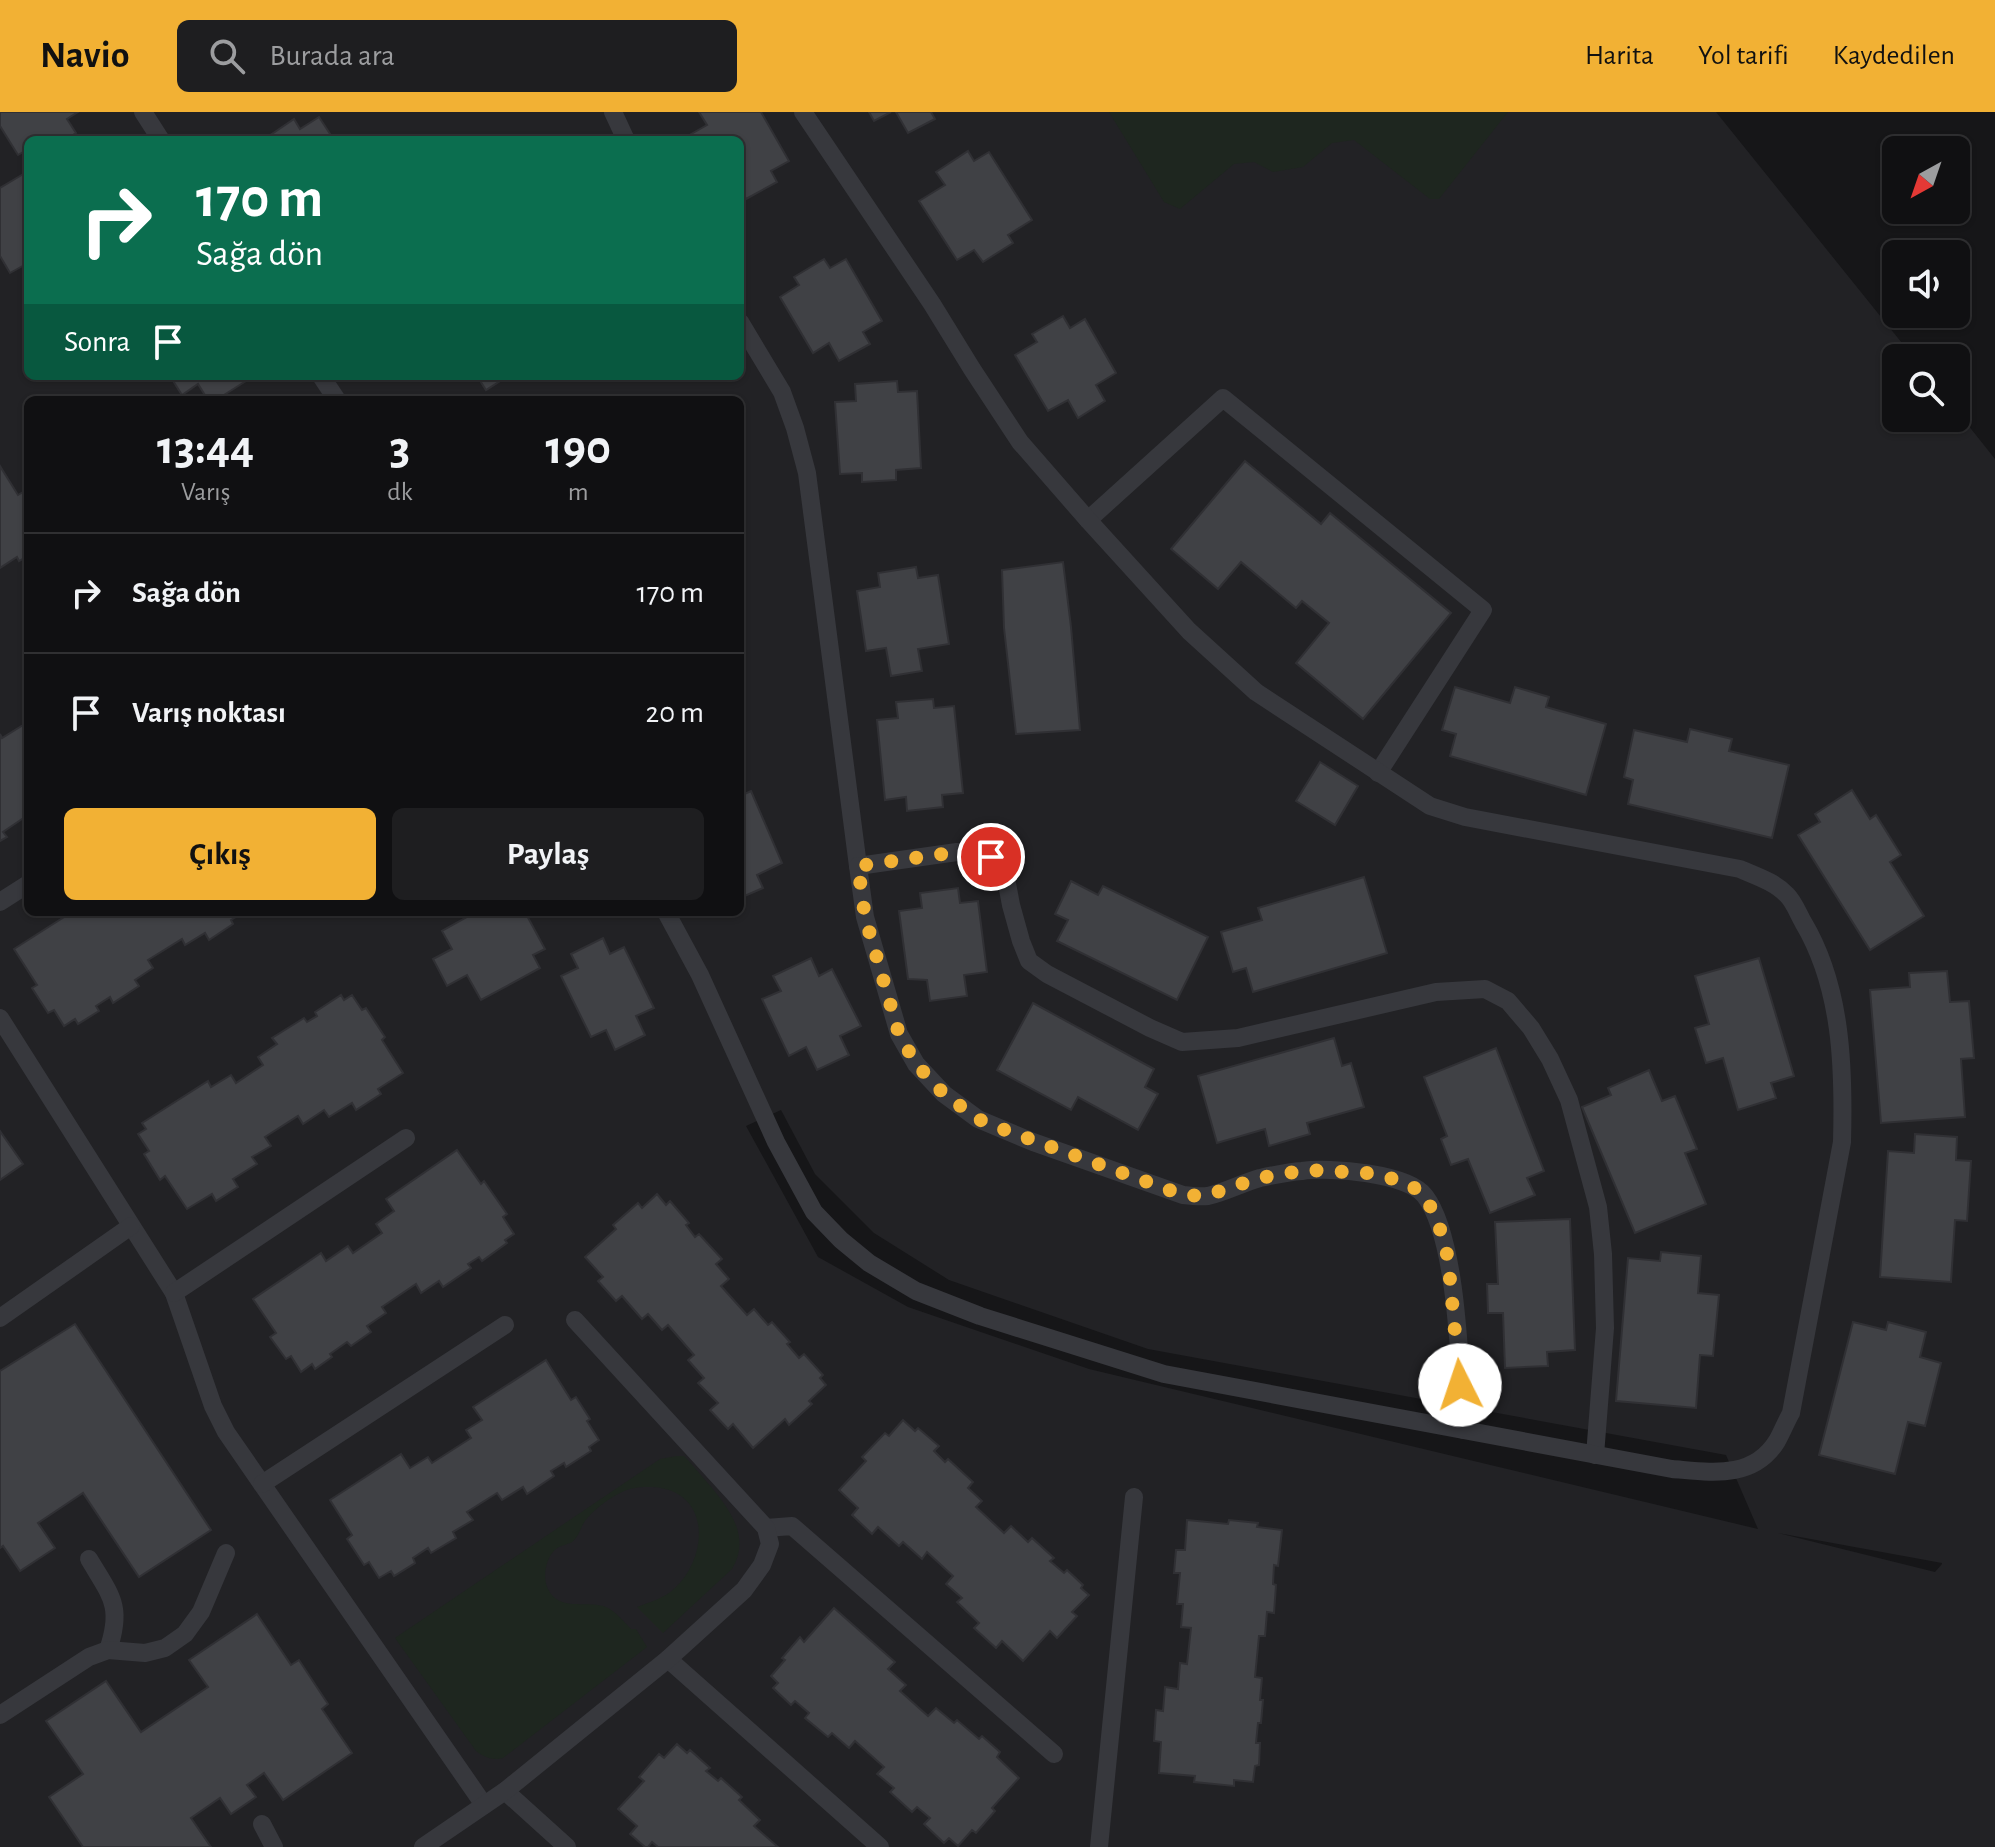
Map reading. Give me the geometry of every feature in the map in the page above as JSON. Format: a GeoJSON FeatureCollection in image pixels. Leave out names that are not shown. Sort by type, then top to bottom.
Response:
{"type":"FeatureCollection","features":[{"type":"Feature","properties":{"kind":"lane"},"geometry":{"type":"LineString","coordinates":[[143,112],[158,136]]}},
{"type":"Feature","properties":{"kind":"lane"},"geometry":{"type":"LineString","coordinates":[[613,112],[624,136]]}},
{"type":"Feature","properties":{"kind":"lane"},"geometry":{"type":"LineString","coordinates":[[668,916],[700,975],[776,1142],[814,1212],[869,1263],[916,1291],[980,1316],[1164,1374],[1672,1469],[1722,1473],[1747,1467],[1765,1456],[1776,1443],[1791,1413],[1842,1142],[1837,1020],[1826,972],[1809,932],[1788,896],[1768,880],[1740,869],[1465,817],[1430,806],[1256,692],[1189,631],[1020,442],[803,112]]}},
{"type":"Feature","properties":{"kind":"lane"},"geometry":{"type":"LineString","coordinates":[[744,329],[782,392],[807,473],[865,917],[899,1034],[916,1064],[944,1094],[978,1119],[1033,1142],[1183,1195],[1205,1196],[1259,1178],[1306,1170],[1367,1173],[1403,1181],[1424,1194],[1438,1222],[1448,1258],[1464,1430]]}},
{"type":"Feature","properties":{"kind":"lane"},"geometry":{"type":"LineString","coordinates":[[1088,520],[1223,398],[1483,610],[1378,773]]}},
{"type":"Feature","properties":{"kind":"lane"},"geometry":{"type":"LineString","coordinates":[[858,866],[957,852],[991,857],[1005,873],[1011,905],[1029,961],[1047,974],[1182,1042],[1238,1038],[1436,992],[1485,989],[1508,1001],[1531,1028],[1569,1100],[1598,1207],[1605,1328],[1595,1455]]}},
{"type":"Feature","properties":{"kind":"lane"},"geometry":{"type":"LineString","coordinates":[[0,902],[24,887]]}},
{"type":"Feature","properties":{"kind":"lane"},"geometry":{"type":"LineString","coordinates":[[0,1018],[174,1293],[213,1406],[226,1432],[484,1805]]}},
{"type":"Feature","properties":{"kind":"lane"},"geometry":{"type":"LineString","coordinates":[[174,1293],[406,1138]]}},
{"type":"Feature","properties":{"kind":"lane"},"geometry":{"type":"LineString","coordinates":[[0,1318],[131,1226]]}},
{"type":"Feature","properties":{"kind":"lane"},"geometry":{"type":"LineString","coordinates":[[423,1847],[505,1791],[668,1659],[744,1590],[762,1565],[770,1544],[766,1528],[575,1320]]}},
{"type":"Feature","properties":{"kind":"lane"},"geometry":{"type":"LineString","coordinates":[[262,1484],[505,1325]]}},
{"type":"Feature","properties":{"kind":"lane"},"geometry":{"type":"LineString","coordinates":[[1099,1847],[1134,1497]]}},
{"type":"Feature","properties":{"kind":"lane"},"geometry":{"type":"LineString","coordinates":[[766,1528],[792,1526],[1054,1754]]}},
{"type":"Feature","properties":{"kind":"lane"},"geometry":{"type":"LineString","coordinates":[[0,1715],[89,1657],[108,1650],[145,1653],[165,1648],[185,1634],[201,1612],[226,1553]]}},
{"type":"Feature","properties":{"kind":"lane"},"geometry":{"type":"LineString","coordinates":[[89,1559],[108,1592],[116,1614],[115,1631],[108,1650]]}},
{"type":"Feature","properties":{"kind":"lane"},"geometry":{"type":"LineString","coordinates":[[668,1659],[880,1847]]}},
{"type":"Feature","properties":{"kind":"lane"},"geometry":{"type":"LineString","coordinates":[[505,1791],[567,1847]]}},
{"type":"Feature","properties":{"kind":"lane"},"geometry":{"type":"LineString","coordinates":[[262,1824],[274,1847]]}},
{"type":"Feature","properties":{"kind":"shaded area"},"geometry":{"type":"Polygon","coordinates":[[[0,112],[1716,112],[1882,318],[1882,328],[1890,328],[1903,344],[1882,344],[1882,432],[1970,432],[1970,428],[1995,459],[1995,1847],[0,1847],[0,112]],[[781,1110],[746,1126],[818,1257],[908,1307],[1089,1369],[1758,1529],[1726,1455],[1148,1349],[949,1280],[874,1233],[815,1174],[781,1110]],[[1778,1533],[1935,1572],[1942,1563],[1778,1533]]]}},
{"type":"Feature","properties":{"kind":"shaded area"},"geometry":{"type":"Polygon","coordinates":[[[1109,112],[1508,112],[1439,199],[1430,199],[1354,140],[1332,143],[1303,167],[1273,172],[1254,162],[1234,164],[1180,209],[1164,202],[1109,112]]]}},
{"type":"Feature","properties":{"kind":"shaded area"},"geometry":{"type":"Polygon","coordinates":[[[684,1456],[709,1485],[736,1525],[738,1554],[732,1569],[663,1633],[637,1607],[667,1594],[686,1575],[698,1543],[694,1512],[686,1500],[672,1491],[653,1487],[627,1490],[605,1503],[588,1517],[574,1540],[558,1548],[550,1557],[546,1584],[552,1596],[565,1603],[603,1606],[611,1610],[631,1629],[636,1629],[647,1647],[503,1758],[485,1757],[476,1751],[395,1638],[660,1459],[684,1456]]]}},
{"type":"Feature","properties":{"kind":"building"},"geometry":{"type":"Polygon","coordinates":[[[0,112],[78,112],[67,119],[76,133],[71,136],[24,136],[24,151],[18,155],[0,126],[0,112]]]}},
{"type":"Feature","properties":{"kind":"building"},"geometry":{"type":"Polygon","coordinates":[[[699,112],[761,112],[789,161],[771,171],[777,182],[746,199],[744,136],[688,136],[707,125],[699,112]]]}},
{"type":"Feature","properties":{"kind":"building"},"geometry":{"type":"Polygon","coordinates":[[[869,112],[891,112],[874,121],[869,112]]]}},
{"type":"Feature","properties":{"kind":"building"},"geometry":{"type":"Polygon","coordinates":[[[896,112],[931,112],[935,119],[908,133],[896,112]]]}},
{"type":"Feature","properties":{"kind":"building"},"geometry":{"type":"Polygon","coordinates":[[[319,117],[331,136],[269,136],[294,119],[300,129],[319,117]]]}},
{"type":"Feature","properties":{"kind":"building"},"geometry":{"type":"Polygon","coordinates":[[[968,151],[974,161],[989,152],[1032,220],[1008,235],[1013,243],[983,262],[974,250],[957,260],[919,201],[945,185],[936,172],[968,151]]]}},
{"type":"Feature","properties":{"kind":"building"},"geometry":{"type":"Polygon","coordinates":[[[24,174],[24,265],[10,273],[0,256],[0,188],[24,174]]]}},
{"type":"Feature","properties":{"kind":"building"},"geometry":{"type":"Polygon","coordinates":[[[824,259],[830,268],[846,259],[882,321],[863,332],[870,344],[839,361],[829,343],[813,353],[780,297],[799,285],[794,277],[824,259]]]}},
{"type":"Feature","properties":{"kind":"building"},"geometry":{"type":"Polygon","coordinates":[[[1063,316],[1070,328],[1085,319],[1116,373],[1096,385],[1105,401],[1078,418],[1068,400],[1048,411],[1015,355],[1037,342],[1032,334],[1063,316]]]}},
{"type":"Feature","properties":{"kind":"building"},"geometry":{"type":"Polygon","coordinates":[[[173,380],[246,381],[222,396],[206,396],[198,384],[182,395],[173,380]]]}},
{"type":"Feature","properties":{"kind":"building"},"geometry":{"type":"Polygon","coordinates":[[[480,380],[502,380],[486,390],[480,380]]]}},
{"type":"Feature","properties":{"kind":"building"},"geometry":{"type":"Polygon","coordinates":[[[897,381],[898,392],[917,391],[921,468],[896,470],[896,480],[862,482],[862,473],[840,474],[835,402],[856,401],[855,384],[897,381]]]}},
{"type":"Feature","properties":{"kind":"building"},"geometry":{"type":"Polygon","coordinates":[[[1245,461],[1321,524],[1330,513],[1451,613],[1363,719],[1296,663],[1329,623],[1302,601],[1296,608],[1241,562],[1218,589],[1171,549],[1245,461]]]}},
{"type":"Feature","properties":{"kind":"building"},"geometry":{"type":"Polygon","coordinates":[[[0,466],[18,495],[24,494],[24,558],[19,561],[17,557],[0,568],[0,466]]]}},
{"type":"Feature","properties":{"kind":"building"},"geometry":{"type":"Polygon","coordinates":[[[1063,562],[1080,730],[1016,734],[1004,628],[1002,570],[1063,562]]]}},
{"type":"Feature","properties":{"kind":"building"},"geometry":{"type":"Polygon","coordinates":[[[916,567],[918,578],[938,575],[949,644],[918,649],[922,671],[891,676],[886,648],[866,651],[857,591],[880,587],[878,573],[916,567]]]}},
{"type":"Feature","properties":{"kind":"building"},"geometry":{"type":"Polygon","coordinates":[[[1455,687],[1510,703],[1515,687],[1549,697],[1546,707],[1606,724],[1586,795],[1450,756],[1456,734],[1442,730],[1455,687]]]}},
{"type":"Feature","properties":{"kind":"building"},"geometry":{"type":"Polygon","coordinates":[[[933,699],[934,708],[954,706],[963,793],[942,795],[943,807],[907,811],[906,797],[885,800],[877,720],[898,718],[896,702],[933,699]]]}},
{"type":"Feature","properties":{"kind":"building"},"geometry":{"type":"Polygon","coordinates":[[[24,724],[24,818],[3,832],[7,837],[0,841],[0,734],[2,738],[24,724]]]}},
{"type":"Feature","properties":{"kind":"building"},"geometry":{"type":"Polygon","coordinates":[[[1690,729],[1732,739],[1729,751],[1789,765],[1772,838],[1628,804],[1633,780],[1624,777],[1634,730],[1687,742],[1690,729]]]}},
{"type":"Feature","properties":{"kind":"building"},"geometry":{"type":"Polygon","coordinates":[[[1320,762],[1358,786],[1335,825],[1296,801],[1320,762]]]}},
{"type":"Feature","properties":{"kind":"building"},"geometry":{"type":"Polygon","coordinates":[[[1852,790],[1870,819],[1876,815],[1901,855],[1890,862],[1924,916],[1870,950],[1798,835],[1820,822],[1815,814],[1852,790]]]}},
{"type":"Feature","properties":{"kind":"building"},"geometry":{"type":"Polygon","coordinates":[[[751,791],[782,863],[757,875],[763,888],[744,896],[744,794],[751,791]]]}},
{"type":"Feature","properties":{"kind":"building"},"geometry":{"type":"Polygon","coordinates":[[[1364,877],[1387,953],[1253,992],[1246,968],[1233,972],[1221,932],[1262,920],[1258,908],[1364,877]]]}},
{"type":"Feature","properties":{"kind":"building"},"geometry":{"type":"Polygon","coordinates":[[[1071,881],[1098,895],[1103,886],[1208,937],[1177,1000],[1057,941],[1068,920],[1055,914],[1071,881]]]}},
{"type":"Feature","properties":{"kind":"building"},"geometry":{"type":"Polygon","coordinates":[[[958,888],[960,903],[978,901],[987,972],[964,975],[967,996],[930,1001],[927,980],[908,979],[899,911],[922,908],[920,893],[958,888]]]}},
{"type":"Feature","properties":{"kind":"building"},"geometry":{"type":"Polygon","coordinates":[[[66,916],[238,916],[231,920],[233,924],[209,940],[205,933],[185,945],[182,939],[148,960],[153,968],[135,980],[139,986],[113,1003],[110,997],[96,1006],[99,1011],[78,1024],[75,1019],[64,1026],[54,1010],[48,1013],[32,988],[37,985],[14,949],[66,916]]]}},
{"type":"Feature","properties":{"kind":"building"},"geometry":{"type":"Polygon","coordinates":[[[469,916],[527,916],[545,949],[533,955],[540,968],[481,1000],[467,975],[447,986],[433,959],[452,949],[442,931],[469,916]]]}},
{"type":"Feature","properties":{"kind":"building"},"geometry":{"type":"Polygon","coordinates":[[[603,938],[610,954],[624,947],[654,1008],[636,1016],[645,1035],[615,1050],[606,1030],[591,1037],[561,976],[578,968],[571,954],[603,938]]]}},
{"type":"Feature","properties":{"kind":"building"},"geometry":{"type":"Polygon","coordinates":[[[811,958],[819,976],[832,969],[861,1026],[840,1036],[849,1055],[817,1070],[806,1047],[789,1056],[762,999],[781,991],[773,976],[811,958]]]}},
{"type":"Feature","properties":{"kind":"building"},"geometry":{"type":"Polygon","coordinates":[[[1759,958],[1794,1076],[1771,1083],[1776,1098],[1738,1110],[1723,1058],[1706,1063],[1695,1028],[1709,1024],[1695,976],[1759,958]]]}},
{"type":"Feature","properties":{"kind":"building"},"geometry":{"type":"Polygon","coordinates":[[[1947,971],[1950,1002],[1969,1001],[1974,1058],[1961,1059],[1965,1117],[1881,1123],[1870,990],[1910,987],[1909,973],[1947,971]]]}},
{"type":"Feature","properties":{"kind":"building"},"geometry":{"type":"Polygon","coordinates":[[[341,995],[344,1000],[352,995],[362,1010],[366,1008],[403,1073],[378,1089],[381,1094],[356,1110],[352,1103],[329,1117],[324,1110],[303,1124],[298,1116],[265,1137],[271,1146],[252,1157],[257,1164],[233,1179],[238,1187],[216,1201],[212,1194],[187,1209],[165,1176],[160,1180],[144,1154],[149,1151],[138,1134],[146,1129],[142,1123],[208,1081],[211,1087],[231,1075],[236,1083],[263,1065],[258,1057],[277,1044],[272,1038],[304,1018],[307,1022],[317,1016],[315,1012],[341,995]]]}},
{"type":"Feature","properties":{"kind":"building"},"geometry":{"type":"Polygon","coordinates":[[[1033,1003],[1154,1069],[1145,1087],[1158,1094],[1138,1130],[1078,1097],[1071,1110],[997,1070],[1033,1003]]]}},
{"type":"Feature","properties":{"kind":"building"},"geometry":{"type":"Polygon","coordinates":[[[1334,1038],[1342,1066],[1351,1063],[1364,1107],[1307,1123],[1310,1134],[1269,1146],[1265,1129],[1217,1143],[1198,1076],[1334,1038]]]}},
{"type":"Feature","properties":{"kind":"building"},"geometry":{"type":"Polygon","coordinates":[[[1496,1048],[1544,1171],[1527,1178],[1535,1195],[1490,1213],[1468,1159],[1451,1165],[1441,1139],[1447,1136],[1424,1077],[1496,1048]]]}},
{"type":"Feature","properties":{"kind":"building"},"geometry":{"type":"Polygon","coordinates":[[[1649,1070],[1662,1101],[1675,1096],[1697,1149],[1685,1153],[1706,1204],[1635,1233],[1582,1107],[1611,1095],[1608,1088],[1649,1070]]]}},
{"type":"Feature","properties":{"kind":"building"},"geometry":{"type":"Polygon","coordinates":[[[0,1131],[23,1164],[0,1180],[0,1131]]]}},
{"type":"Feature","properties":{"kind":"building"},"geometry":{"type":"Polygon","coordinates":[[[1915,1134],[1957,1137],[1956,1160],[1971,1161],[1967,1221],[1955,1220],[1951,1282],[1880,1277],[1888,1151],[1914,1153],[1915,1134]]]}},
{"type":"Feature","properties":{"kind":"building"},"geometry":{"type":"Polygon","coordinates":[[[457,1150],[507,1214],[503,1217],[514,1234],[482,1261],[479,1257],[468,1264],[471,1268],[443,1287],[439,1281],[421,1293],[416,1284],[382,1307],[386,1313],[367,1326],[371,1332],[351,1346],[347,1342],[315,1369],[312,1364],[301,1372],[291,1356],[286,1359],[270,1337],[276,1333],[253,1299],[321,1253],[326,1261],[348,1246],[353,1253],[382,1233],[376,1224],[394,1211],[386,1199],[457,1150]]]}},
{"type":"Feature","properties":{"kind":"building"},"geometry":{"type":"Polygon","coordinates":[[[657,1194],[666,1205],[670,1201],[689,1223],[686,1225],[695,1237],[699,1234],[722,1259],[716,1264],[729,1279],[721,1286],[747,1315],[754,1309],[768,1325],[772,1322],[790,1342],[787,1344],[799,1358],[804,1354],[823,1375],[820,1378],[826,1385],[809,1401],[812,1404],[789,1425],[785,1419],[753,1448],[733,1424],[728,1429],[710,1410],[718,1403],[698,1383],[704,1378],[688,1360],[694,1355],[668,1325],[662,1330],[648,1314],[642,1319],[622,1296],[616,1301],[598,1281],[603,1277],[585,1257],[616,1229],[613,1225],[638,1203],[642,1208],[657,1194]]]}},
{"type":"Feature","properties":{"kind":"building"},"geometry":{"type":"Polygon","coordinates":[[[1570,1219],[1575,1350],[1547,1352],[1548,1366],[1505,1368],[1503,1313],[1488,1313],[1487,1284],[1498,1284],[1495,1222],[1570,1219]]]}},
{"type":"Feature","properties":{"kind":"building"},"geometry":{"type":"Polygon","coordinates":[[[1661,1252],[1701,1256],[1698,1293],[1719,1295],[1713,1356],[1700,1355],[1696,1408],[1616,1401],[1628,1258],[1660,1261],[1661,1252]]]}},
{"type":"Feature","properties":{"kind":"building"},"geometry":{"type":"Polygon","coordinates":[[[1853,1322],[1886,1330],[1888,1322],[1926,1332],[1920,1357],[1941,1363],[1925,1426],[1908,1422],[1895,1474],[1819,1455],[1853,1322]]]}},
{"type":"Feature","properties":{"kind":"building"},"geometry":{"type":"Polygon","coordinates":[[[75,1324],[211,1530],[139,1577],[83,1493],[38,1523],[55,1548],[20,1571],[3,1546],[0,1548],[0,1371],[75,1324]]]}},
{"type":"Feature","properties":{"kind":"building"},"geometry":{"type":"Polygon","coordinates":[[[546,1360],[571,1400],[576,1397],[590,1419],[587,1421],[599,1440],[589,1447],[591,1451],[566,1467],[564,1463],[551,1471],[554,1476],[527,1494],[523,1487],[502,1500],[497,1493],[467,1512],[473,1520],[453,1532],[456,1538],[431,1553],[428,1548],[413,1558],[415,1563],[394,1576],[391,1571],[379,1578],[369,1562],[364,1565],[347,1539],[352,1535],[330,1500],[401,1454],[410,1468],[428,1457],[432,1463],[471,1438],[466,1430],[482,1420],[473,1407],[546,1360]]]}},
{"type":"Feature","properties":{"kind":"building"},"geometry":{"type":"Polygon","coordinates":[[[903,1420],[939,1446],[934,1451],[945,1462],[948,1459],[973,1482],[968,1488],[982,1501],[976,1507],[1004,1533],[1011,1526],[1028,1542],[1032,1538],[1054,1558],[1050,1561],[1064,1573],[1067,1570],[1089,1595],[1072,1612],[1077,1616],[1057,1638],[1050,1631],[1023,1661],[1002,1641],[996,1648],[974,1628],[979,1623],[957,1602],[962,1598],[946,1584],[953,1576],[927,1552],[922,1559],[903,1542],[899,1546],[878,1527],[872,1534],[852,1515],[858,1508],[839,1490],[866,1461],[862,1457],[885,1433],[889,1436],[903,1420]]]}},
{"type":"Feature","properties":{"kind":"building"},"geometry":{"type":"Polygon","coordinates":[[[1187,1520],[1258,1523],[1257,1527],[1282,1530],[1278,1566],[1274,1565],[1274,1613],[1267,1612],[1265,1636],[1259,1636],[1255,1677],[1262,1678],[1260,1700],[1263,1700],[1256,1743],[1260,1743],[1259,1765],[1255,1766],[1253,1782],[1234,1780],[1234,1786],[1194,1782],[1195,1776],[1159,1773],[1161,1742],[1154,1741],[1156,1710],[1163,1711],[1165,1687],[1178,1689],[1180,1663],[1187,1664],[1191,1628],[1181,1627],[1183,1604],[1177,1604],[1180,1573],[1174,1573],[1176,1550],[1185,1550],[1187,1520]]]}},
{"type":"Feature","properties":{"kind":"building"},"geometry":{"type":"Polygon","coordinates":[[[834,1608],[895,1662],[888,1669],[906,1685],[900,1691],[928,1716],[936,1708],[954,1723],[957,1720],[979,1739],[982,1736],[1000,1752],[997,1757],[1019,1778],[992,1808],[995,1811],[976,1833],[972,1830],[958,1846],[949,1838],[944,1843],[924,1824],[930,1818],[917,1807],[912,1812],[890,1792],[894,1788],[877,1774],[884,1767],[855,1741],[849,1748],[832,1733],[828,1737],[805,1718],[809,1713],[795,1701],[791,1705],[773,1688],[778,1683],[771,1676],[785,1660],[782,1658],[800,1637],[804,1642],[834,1608]]]}},
{"type":"Feature","properties":{"kind":"building"},"geometry":{"type":"Polygon","coordinates":[[[257,1614],[291,1665],[299,1660],[328,1704],[322,1709],[352,1753],[283,1800],[264,1773],[247,1785],[256,1797],[231,1814],[220,1798],[191,1818],[211,1847],[83,1847],[49,1797],[83,1774],[46,1721],[106,1681],[141,1732],[208,1687],[189,1660],[257,1614]]]}},
{"type":"Feature","properties":{"kind":"building"},"geometry":{"type":"Polygon","coordinates":[[[677,1744],[687,1753],[690,1750],[710,1768],[706,1771],[718,1781],[721,1778],[742,1797],[739,1800],[760,1820],[754,1826],[778,1847],[658,1847],[652,1842],[645,1847],[630,1834],[637,1826],[618,1809],[644,1781],[639,1777],[659,1754],[664,1758],[677,1744]]]}},
{"type":"Feature","properties":{"kind":"route"},"geometry":{"type":"LineString","coordinates":[[991,857],[957,852],[858,866],[865,917],[885,989],[899,1034],[916,1064],[944,1094],[978,1119],[1033,1142],[1183,1195],[1205,1196],[1259,1178],[1306,1170],[1367,1173],[1403,1181],[1424,1194],[1438,1222],[1448,1258],[1460,1385]]}}]}
